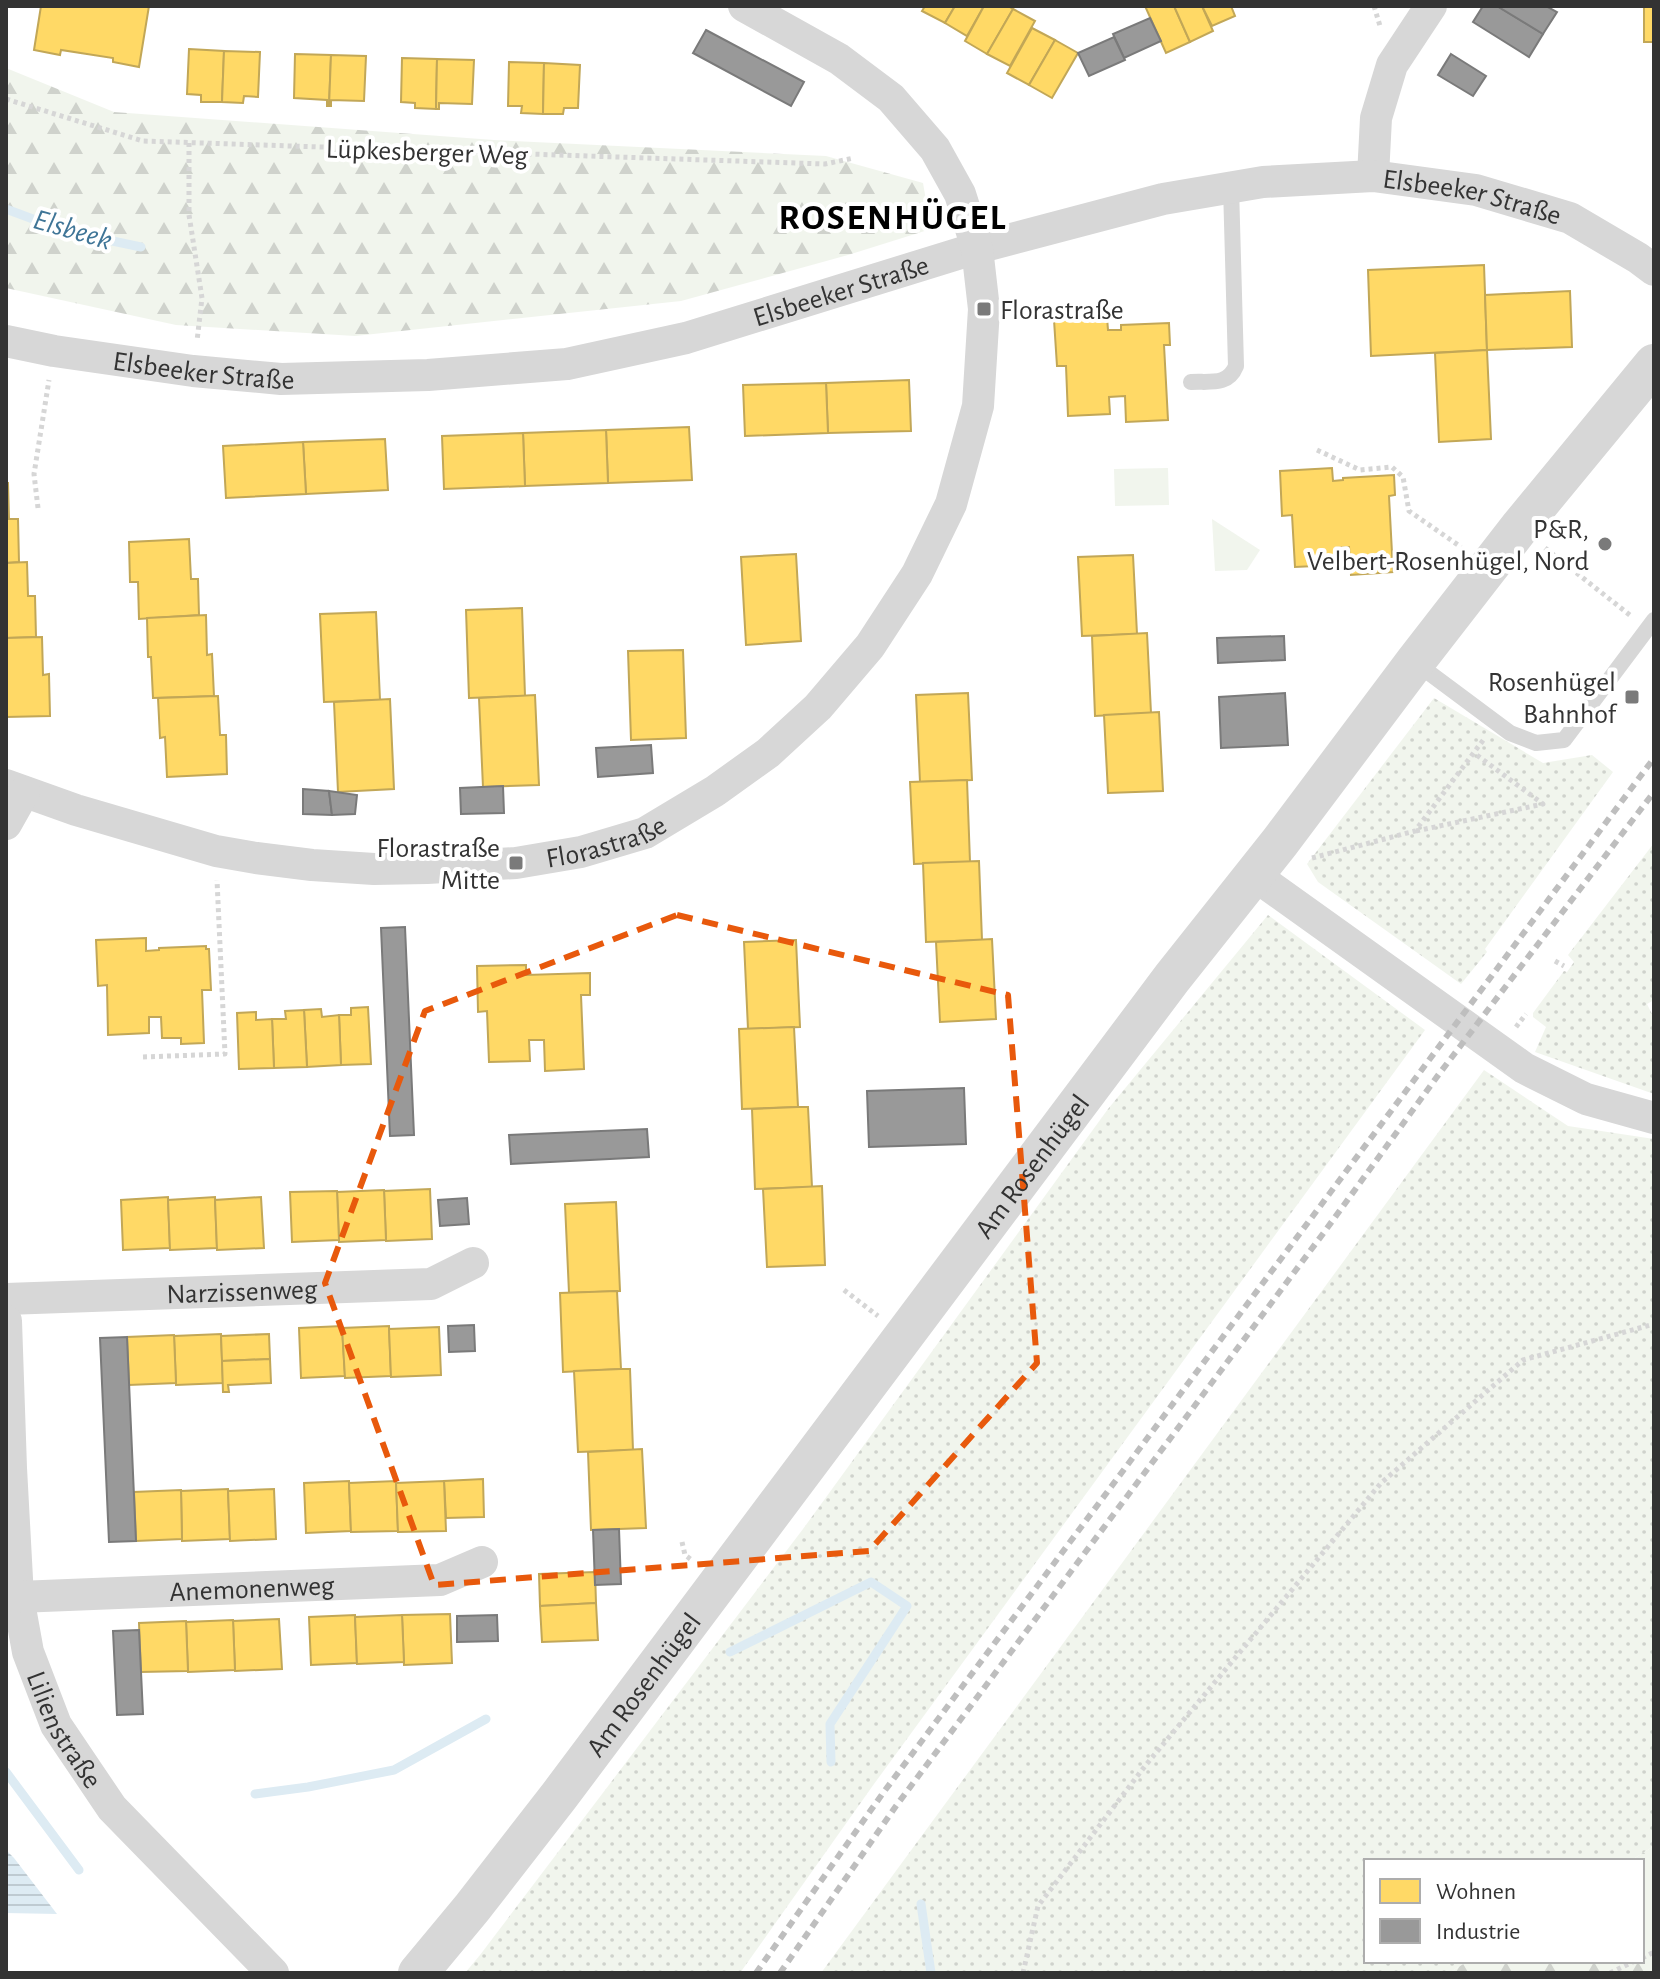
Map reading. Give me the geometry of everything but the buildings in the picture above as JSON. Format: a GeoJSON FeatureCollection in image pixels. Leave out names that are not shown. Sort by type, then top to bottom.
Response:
{"type":"FeatureCollection","features":[{"type":"Feature","properties":{"kind":"street"},"geometry":{"type":"LineString","coordinates":[[1373,176],[1376,118],[1392,65],[1431,6]]}},
{"type":"Feature","properties":{"kind":"street","name":"Florastraße"},"geometry":{"type":"LineString","coordinates":[[15,788],[76,810],[216,851],[312,865],[374,869],[516,863],[581,852],[645,833],[715,791],[768,753],[818,707],[870,646],[917,574],[951,504],[978,406],[984,309],[977,248],[960,194],[935,149],[891,98],[839,59],[755,9]]}},
{"type":"Feature","properties":{"kind":"street","name":"Elsbeeker Straße"},"geometry":{"type":"LineString","coordinates":[[6,341],[193,371],[281,379],[428,375],[567,364],[686,338],[977,248],[1163,199],[1263,182],[1373,176],[1476,190],[1570,218],[1654,270]]}},
{"type":"Feature","properties":{"kind":"street","name":"Am Rosenhügel"},"geometry":{"type":"LineString","coordinates":[[418,1973],[559,1796],[1172,978],[1519,528],[1654,364]]}},
{"type":"Feature","properties":{"kind":"street"},"geometry":{"type":"LineString","coordinates":[[6,824],[15,788]]}},
{"type":"Feature","properties":{"kind":"street"},"geometry":{"type":"LineString","coordinates":[[1254,875],[1524,1068],[1586,1099],[1654,1118]]}},
{"type":"Feature","properties":{"kind":"street","name":"Narzissenweg"},"geometry":{"type":"LineString","coordinates":[[6,1299],[431,1284],[473,1263]]}},
{"type":"Feature","properties":{"kind":"street","name":"Lilienstraße"},"geometry":{"type":"LineString","coordinates":[[6,1321],[18,1597],[28,1652],[56,1725],[112,1808],[273,1973]]}},
{"type":"Feature","properties":{"kind":"street","name":"Anemonenweg"},"geometry":{"type":"LineString","coordinates":[[18,1597],[440,1580],[482,1562]]}},
{"type":"Feature","properties":{"kind":"lane"},"geometry":{"type":"LineString","coordinates":[[1191,382],[1225,380],[1232,376],[1236,366],[1231,187]]}},
{"type":"Feature","properties":{"kind":"lane"},"geometry":{"type":"LineString","coordinates":[[1415,662],[1510,733],[1536,743],[1564,740],[1650,624]]}},
{"type":"Feature","properties":{"kind":"path","name":"Lüpkesberger Weg"},"geometry":{"type":"LineString","coordinates":[[6,99],[143,141],[825,164],[854,158]]}},
{"type":"Feature","properties":{"kind":"path"},"geometry":{"type":"LineString","coordinates":[[189,143],[189,215],[202,298],[193,371]]}},
{"type":"Feature","properties":{"kind":"path"},"geometry":{"type":"LineString","coordinates":[[38,508],[34,474],[44,409]]}},
{"type":"Feature","properties":{"kind":"path"},"geometry":{"type":"LineString","coordinates":[[1317,450],[1360,470],[1392,467],[1403,477],[1409,511],[1462,548]]}},
{"type":"Feature","properties":{"kind":"path"},"geometry":{"type":"LineString","coordinates":[[1555,556],[1650,624]]}},
{"type":"Feature","properties":{"kind":"path"},"geometry":{"type":"LineString","coordinates":[[1415,831],[1496,723]]}},
{"type":"Feature","properties":{"kind":"path"},"geometry":{"type":"LineString","coordinates":[[1303,861],[1415,831],[1543,804],[1474,753]]}},
{"type":"Feature","properties":{"kind":"path"},"geometry":{"type":"LineString","coordinates":[[143,1057],[225,1054],[216,851]]}},
{"type":"Feature","properties":{"kind":"path"},"geometry":{"type":"LineString","coordinates":[[1555,961],[1564,966]]}},
{"type":"Feature","properties":{"kind":"path"},"geometry":{"type":"LineString","coordinates":[[1023,1973],[1038,1906],[1145,1766],[1381,1483],[1523,1360],[1654,1324]]}},
{"type":"Feature","properties":{"kind":"path"},"geometry":{"type":"LineString","coordinates":[[682,1542],[685,1555]]}},
{"type":"Feature","properties":{"kind":"path"},"geometry":{"type":"LineString","coordinates":[[1610,1973],[1631,1963]]}},
{"type":"Feature","properties":{"kind":"highlighted area"},"geometry":{"type":"Polygon","coordinates":[[[677,915],[1008,995],[1037,1363],[869,1551],[434,1585],[325,1283],[425,1011],[677,915]]]}},
{"type":"Feature","properties":{"kind":"green space"},"geometry":{"type":"Polygon","coordinates":[[[6,68],[114,112],[494,140],[826,156],[923,183],[931,229],[681,301],[355,336],[176,325],[6,288],[6,68]]]}},
{"type":"Feature","properties":{"kind":"green space"},"geometry":{"type":"Polygon","coordinates":[[[1168,468],[1169,505],[1115,506],[1114,469],[1168,468]]]}},
{"type":"Feature","properties":{"kind":"green space"},"geometry":{"type":"Polygon","coordinates":[[[1212,519],[1260,550],[1247,570],[1215,571],[1212,519]]]}},
{"type":"Feature","properties":{"kind":"green space"},"geometry":{"type":"Polygon","coordinates":[[[1434,698],[1543,763],[1592,755],[1613,772],[1485,949],[1487,952],[1461,984],[1318,882],[1307,864],[1434,698]]]}},
{"type":"Feature","properties":{"kind":"green space"},"geometry":{"type":"Polygon","coordinates":[[[1654,843],[1654,1000],[1647,1004],[1654,1018],[1654,1094],[1535,1052],[1546,1027],[1533,1017],[1533,1013],[1574,962],[1568,955],[1654,843]]]}},
{"type":"Feature","properties":{"kind":"green space"},"geometry":{"type":"Polygon","coordinates":[[[1268,915],[1425,1030],[874,1784],[740,1973],[465,1973],[803,1529],[1108,1109],[1268,915]]]}},
{"type":"Feature","properties":{"kind":"green space"},"geometry":{"type":"Polygon","coordinates":[[[1484,1070],[1568,1126],[1654,1139],[1654,1846],[1633,1859],[1364,1859],[1364,1963],[1465,1963],[1449,1973],[821,1973],[1484,1070]]]}},
{"type":"Feature","properties":{"kind":"green space"},"geometry":{"type":"Polygon","coordinates":[[[1654,1846],[1654,1973],[1449,1973],[1465,1963],[1644,1963],[1644,1859],[1633,1859],[1654,1846]]]}},
{"type":"Feature","properties":{"kind":"shaded area"},"geometry":{"type":"Polygon","coordinates":[[[6,1850],[14,1858],[57,1914],[6,1913],[6,1850]]]}},
{"type":"Feature","properties":{"kind":"waterway","name":"Elsbeek"},"geometry":{"type":"LineString","coordinates":[[6,209],[65,231],[141,247]]}},
{"type":"Feature","properties":{"kind":"waterway"},"geometry":{"type":"LineString","coordinates":[[730,1652],[871,1582],[907,1606],[830,1724],[831,1762]]}},
{"type":"Feature","properties":{"kind":"waterway"},"geometry":{"type":"LineString","coordinates":[[255,1794],[394,1770],[486,1719]]}},
{"type":"Feature","properties":{"kind":"waterway"},"geometry":{"type":"LineString","coordinates":[[6,1772],[79,1870]]}},
{"type":"Feature","properties":{"kind":"waterway"},"geometry":{"type":"LineString","coordinates":[[921,1904],[931,1973]]}},
{"type":"Feature","properties":{"kind":"railway"},"geometry":{"type":"LineString","coordinates":[[756,1973],[883,1793],[1654,758]]}},
{"type":"Feature","properties":{"kind":"railway"},"geometry":{"type":"LineString","coordinates":[[780,1973],[896,1806],[1439,1074],[1654,792]]}},
{"type":"Feature","properties":{"kind":"place","name":"Florastraße"},"geometry":{"type":"Point","coordinates":[984,309]}},
{"type":"Feature","properties":{"kind":"place","name":"P&R, Velbert-Rosenhügel, Nord"},"geometry":{"type":"Point","coordinates":[1605,544]}},
{"type":"Feature","properties":{"kind":"place","name":"Rosenhügel Bahnhof"},"geometry":{"type":"Point","coordinates":[1632,697]}},
{"type":"Feature","properties":{"kind":"place","name":"Florastraße Mitte"},"geometry":{"type":"Point","coordinates":[516,863]}},
{"type":"Feature","properties":{"kind":"district","name":"ROSENHÜGEL"},"geometry":{"type":"Point","coordinates":[893,216]}}]}
